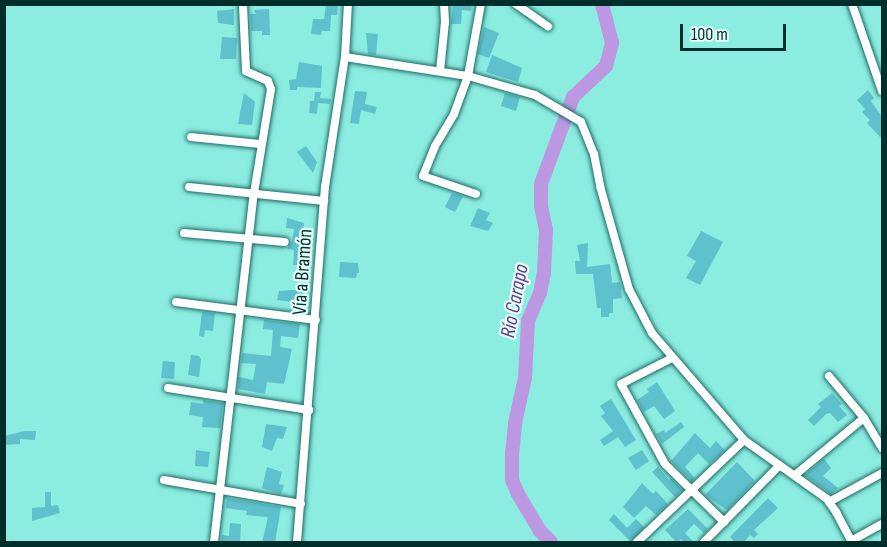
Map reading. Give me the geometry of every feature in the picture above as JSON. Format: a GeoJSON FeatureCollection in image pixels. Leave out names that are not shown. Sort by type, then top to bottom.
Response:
{"type":"FeatureCollection","features":[{"type":"Feature","properties":{"kind":"street"},"geometry":{"type":"LineString","coordinates":[[214,543],[222,489],[254,193],[271,86],[268,81],[246,71],[243,4]]}},
{"type":"Feature","properties":{"kind":"street","name":"Vía a Bramón"},"geometry":{"type":"LineString","coordinates":[[297,543],[324,201],[345,57],[348,4]]}},
{"type":"Feature","properties":{"kind":"street"},"geometry":{"type":"LineString","coordinates":[[440,71],[445,22],[444,4]]}},
{"type":"Feature","properties":{"kind":"street"},"geometry":{"type":"LineString","coordinates":[[476,194],[423,176],[435,146],[454,114],[468,76],[481,4]]}},
{"type":"Feature","properties":{"kind":"street"},"geometry":{"type":"LineString","coordinates":[[516,4],[548,26]]}},
{"type":"Feature","properties":{"kind":"street"},"geometry":{"type":"LineString","coordinates":[[852,4],[882,91]]}},
{"type":"Feature","properties":{"kind":"street"},"geometry":{"type":"LineString","coordinates":[[345,57],[468,76],[535,95],[581,122],[589,136],[629,289],[652,333],[744,440],[829,502],[851,542],[882,524]]}},
{"type":"Feature","properties":{"kind":"street"},"geometry":{"type":"LineString","coordinates":[[191,137],[261,144]]}},
{"type":"Feature","properties":{"kind":"street"},"geometry":{"type":"LineString","coordinates":[[189,187],[324,201]]}},
{"type":"Feature","properties":{"kind":"street"},"geometry":{"type":"LineString","coordinates":[[184,233],[285,242]]}},
{"type":"Feature","properties":{"kind":"street"},"geometry":{"type":"LineString","coordinates":[[176,302],[316,320]]}},
{"type":"Feature","properties":{"kind":"street"},"geometry":{"type":"LineString","coordinates":[[672,358],[621,384],[665,464],[724,522]]}},
{"type":"Feature","properties":{"kind":"street"},"geometry":{"type":"LineString","coordinates":[[830,376],[864,418],[882,448]]}},
{"type":"Feature","properties":{"kind":"street"},"geometry":{"type":"LineString","coordinates":[[168,388],[309,410]]}},
{"type":"Feature","properties":{"kind":"street"},"geometry":{"type":"LineString","coordinates":[[795,475],[864,418]]}},
{"type":"Feature","properties":{"kind":"street"},"geometry":{"type":"LineString","coordinates":[[637,543],[744,440]]}},
{"type":"Feature","properties":{"kind":"street"},"geometry":{"type":"LineString","coordinates":[[704,543],[779,466]]}},
{"type":"Feature","properties":{"kind":"street"},"geometry":{"type":"LineString","coordinates":[[829,502],[882,473]]}},
{"type":"Feature","properties":{"kind":"street"},"geometry":{"type":"LineString","coordinates":[[164,480],[301,504]]}},
{"type":"Feature","properties":{"kind":"building"},"geometry":{"type":"Polygon","coordinates":[[[326,4],[338,4],[337,15],[331,15],[330,31],[322,31],[321,35],[311,34],[313,19],[324,19],[326,4]]]}},
{"type":"Feature","properties":{"kind":"building"},"geometry":{"type":"Polygon","coordinates":[[[453,4],[472,4],[471,11],[462,10],[461,24],[451,24],[453,4]]]}},
{"type":"Feature","properties":{"kind":"building"},"geometry":{"type":"Polygon","coordinates":[[[234,9],[234,25],[218,23],[217,11],[234,9]]]}},
{"type":"Feature","properties":{"kind":"building"},"geometry":{"type":"Polygon","coordinates":[[[269,9],[270,35],[262,35],[262,31],[251,31],[250,14],[256,14],[254,10],[269,9]]]}},
{"type":"Feature","properties":{"kind":"building"},"geometry":{"type":"Polygon","coordinates":[[[484,27],[499,33],[489,58],[478,54],[484,27]]]}},
{"type":"Feature","properties":{"kind":"building"},"geometry":{"type":"Polygon","coordinates":[[[366,33],[378,34],[376,55],[368,54],[366,33]]]}},
{"type":"Feature","properties":{"kind":"building"},"geometry":{"type":"Polygon","coordinates":[[[222,37],[237,38],[236,59],[220,59],[222,37]]]}},
{"type":"Feature","properties":{"kind":"building"},"geometry":{"type":"Polygon","coordinates":[[[492,55],[522,68],[518,82],[486,72],[492,55]]]}},
{"type":"Feature","properties":{"kind":"building"},"geometry":{"type":"Polygon","coordinates":[[[299,62],[322,66],[321,88],[297,87],[297,90],[290,90],[289,80],[296,79],[299,62]]]}},
{"type":"Feature","properties":{"kind":"building"},"geometry":{"type":"Polygon","coordinates":[[[868,90],[874,98],[871,101],[882,117],[882,139],[867,123],[870,120],[862,112],[865,109],[857,100],[868,90]]]}},
{"type":"Feature","properties":{"kind":"building"},"geometry":{"type":"Polygon","coordinates":[[[355,91],[367,92],[365,104],[377,107],[375,114],[361,110],[359,124],[350,123],[355,91]]]}},
{"type":"Feature","properties":{"kind":"building"},"geometry":{"type":"Polygon","coordinates":[[[315,92],[321,92],[320,98],[331,99],[330,104],[318,103],[317,114],[309,113],[310,101],[314,101],[315,92]]]}},
{"type":"Feature","properties":{"kind":"building"},"geometry":{"type":"Polygon","coordinates":[[[244,93],[255,102],[252,125],[238,124],[244,93]]]}},
{"type":"Feature","properties":{"kind":"building"},"geometry":{"type":"Polygon","coordinates":[[[505,93],[520,97],[516,111],[501,106],[505,93]]]}},
{"type":"Feature","properties":{"kind":"building"},"geometry":{"type":"Polygon","coordinates":[[[306,146],[317,162],[313,173],[297,152],[306,146]]]}},
{"type":"Feature","properties":{"kind":"building"},"geometry":{"type":"Polygon","coordinates":[[[452,193],[463,196],[455,212],[445,207],[452,193]]]}},
{"type":"Feature","properties":{"kind":"building"},"geometry":{"type":"Polygon","coordinates":[[[478,208],[490,213],[486,220],[493,223],[488,231],[470,226],[478,208]]]}},
{"type":"Feature","properties":{"kind":"building"},"geometry":{"type":"Polygon","coordinates":[[[287,218],[304,223],[302,242],[305,242],[303,255],[306,255],[305,266],[293,265],[294,250],[287,249],[294,229],[286,228],[287,218]]]}},
{"type":"Feature","properties":{"kind":"building"},"geometry":{"type":"Polygon","coordinates":[[[701,231],[723,242],[700,285],[686,278],[696,261],[687,256],[701,231]]]}},
{"type":"Feature","properties":{"kind":"building"},"geometry":{"type":"Polygon","coordinates":[[[588,243],[587,267],[610,264],[612,283],[620,282],[622,298],[613,299],[613,313],[609,313],[609,317],[601,317],[601,308],[597,308],[593,274],[576,274],[575,261],[580,261],[577,245],[588,243]]]}},
{"type":"Feature","properties":{"kind":"building"},"geometry":{"type":"Polygon","coordinates":[[[340,262],[358,263],[359,273],[356,278],[339,277],[340,262]]]}},
{"type":"Feature","properties":{"kind":"building"},"geometry":{"type":"Polygon","coordinates":[[[279,291],[304,291],[302,309],[298,311],[291,310],[291,302],[277,300],[279,291]]]}},
{"type":"Feature","properties":{"kind":"building"},"geometry":{"type":"Polygon","coordinates":[[[202,312],[215,313],[213,331],[205,330],[204,337],[199,336],[202,312]]]}},
{"type":"Feature","properties":{"kind":"building"},"geometry":{"type":"Polygon","coordinates":[[[264,320],[300,324],[298,338],[281,336],[280,347],[292,349],[284,384],[267,382],[265,394],[238,389],[239,377],[253,380],[256,364],[241,363],[242,353],[271,356],[273,330],[263,329],[264,320]]]}},
{"type":"Feature","properties":{"kind":"building"},"geometry":{"type":"Polygon","coordinates":[[[191,355],[199,356],[201,359],[199,377],[188,375],[191,355]]]}},
{"type":"Feature","properties":{"kind":"building"},"geometry":{"type":"Polygon","coordinates":[[[163,361],[175,362],[174,379],[161,378],[163,361]]]}},
{"type":"Feature","properties":{"kind":"building"},"geometry":{"type":"Polygon","coordinates":[[[657,382],[675,411],[664,419],[654,406],[644,412],[637,400],[649,392],[647,389],[657,382]]]}},
{"type":"Feature","properties":{"kind":"building"},"geometry":{"type":"Polygon","coordinates":[[[832,393],[842,404],[839,406],[847,415],[838,422],[830,413],[826,414],[814,426],[808,420],[821,407],[818,404],[832,393]]]}},
{"type":"Feature","properties":{"kind":"building"},"geometry":{"type":"Polygon","coordinates":[[[611,399],[636,440],[625,447],[618,437],[604,446],[600,440],[613,431],[601,416],[605,413],[600,406],[611,399]]]}},
{"type":"Feature","properties":{"kind":"building"},"geometry":{"type":"Polygon","coordinates":[[[203,400],[223,403],[220,428],[202,427],[203,417],[189,415],[191,402],[203,404],[203,400]]]}},
{"type":"Feature","properties":{"kind":"building"},"geometry":{"type":"Polygon","coordinates":[[[681,422],[684,427],[662,444],[656,434],[664,430],[665,433],[681,422]]]}},
{"type":"Feature","properties":{"kind":"building"},"geometry":{"type":"Polygon","coordinates":[[[266,424],[287,427],[283,439],[277,438],[272,451],[262,447],[266,424]]]}},
{"type":"Feature","properties":{"kind":"building"},"geometry":{"type":"Polygon","coordinates":[[[36,431],[35,440],[20,439],[20,444],[4,445],[4,436],[36,431]]]}},
{"type":"Feature","properties":{"kind":"building"},"geometry":{"type":"Polygon","coordinates":[[[695,433],[710,448],[716,441],[725,450],[709,464],[698,453],[685,467],[695,478],[692,481],[671,461],[695,433]]]}},
{"type":"Feature","properties":{"kind":"building"},"geometry":{"type":"Polygon","coordinates":[[[196,450],[210,452],[208,467],[195,466],[196,450]]]}},
{"type":"Feature","properties":{"kind":"building"},"geometry":{"type":"Polygon","coordinates":[[[642,450],[649,461],[636,470],[628,458],[642,450]]]}},
{"type":"Feature","properties":{"kind":"building"},"geometry":{"type":"Polygon","coordinates":[[[824,459],[831,468],[823,476],[838,488],[831,494],[805,475],[824,459]]]}},
{"type":"Feature","properties":{"kind":"building"},"geometry":{"type":"Polygon","coordinates":[[[737,462],[755,481],[727,510],[705,495],[737,462]]]}},
{"type":"Feature","properties":{"kind":"building"},"geometry":{"type":"Polygon","coordinates":[[[267,467],[282,472],[279,484],[284,485],[281,494],[262,488],[267,467]]]}},
{"type":"Feature","properties":{"kind":"building"},"geometry":{"type":"Polygon","coordinates":[[[658,467],[682,490],[675,497],[652,472],[658,467]]]}},
{"type":"Feature","properties":{"kind":"building"},"geometry":{"type":"Polygon","coordinates":[[[642,483],[653,494],[656,491],[668,504],[656,515],[646,506],[634,518],[623,507],[642,483]]]}},
{"type":"Feature","properties":{"kind":"building"},"geometry":{"type":"Polygon","coordinates":[[[45,492],[51,492],[51,506],[58,505],[60,513],[32,521],[32,508],[45,507],[45,492]]]}},
{"type":"Feature","properties":{"kind":"building"},"geometry":{"type":"Polygon","coordinates":[[[227,498],[281,507],[275,543],[262,543],[268,517],[246,515],[247,511],[226,508],[227,498]]]}},
{"type":"Feature","properties":{"kind":"building"},"geometry":{"type":"Polygon","coordinates":[[[768,498],[778,508],[754,530],[758,534],[754,538],[750,535],[743,543],[736,543],[730,537],[768,498]]]}},
{"type":"Feature","properties":{"kind":"building"},"geometry":{"type":"Polygon","coordinates":[[[688,509],[708,529],[704,533],[694,524],[685,533],[695,543],[684,543],[681,539],[677,543],[665,530],[688,509]]]}},
{"type":"Feature","properties":{"kind":"building"},"geometry":{"type":"Polygon","coordinates":[[[614,514],[627,528],[636,519],[644,527],[631,542],[609,520],[614,514]]]}},
{"type":"Feature","properties":{"kind":"building"},"geometry":{"type":"Polygon","coordinates":[[[230,523],[241,524],[240,543],[221,543],[222,535],[229,536],[230,523]]]}},
{"type":"Feature","properties":{"kind":"waterway","name":"Río Carapo"},"geometry":{"type":"LineString","coordinates":[[551,542],[540,531],[518,494],[512,480],[512,454],[515,423],[525,378],[528,321],[540,293],[544,273],[546,230],[541,206],[541,184],[573,97],[606,66],[612,43],[602,4]]}}]}
